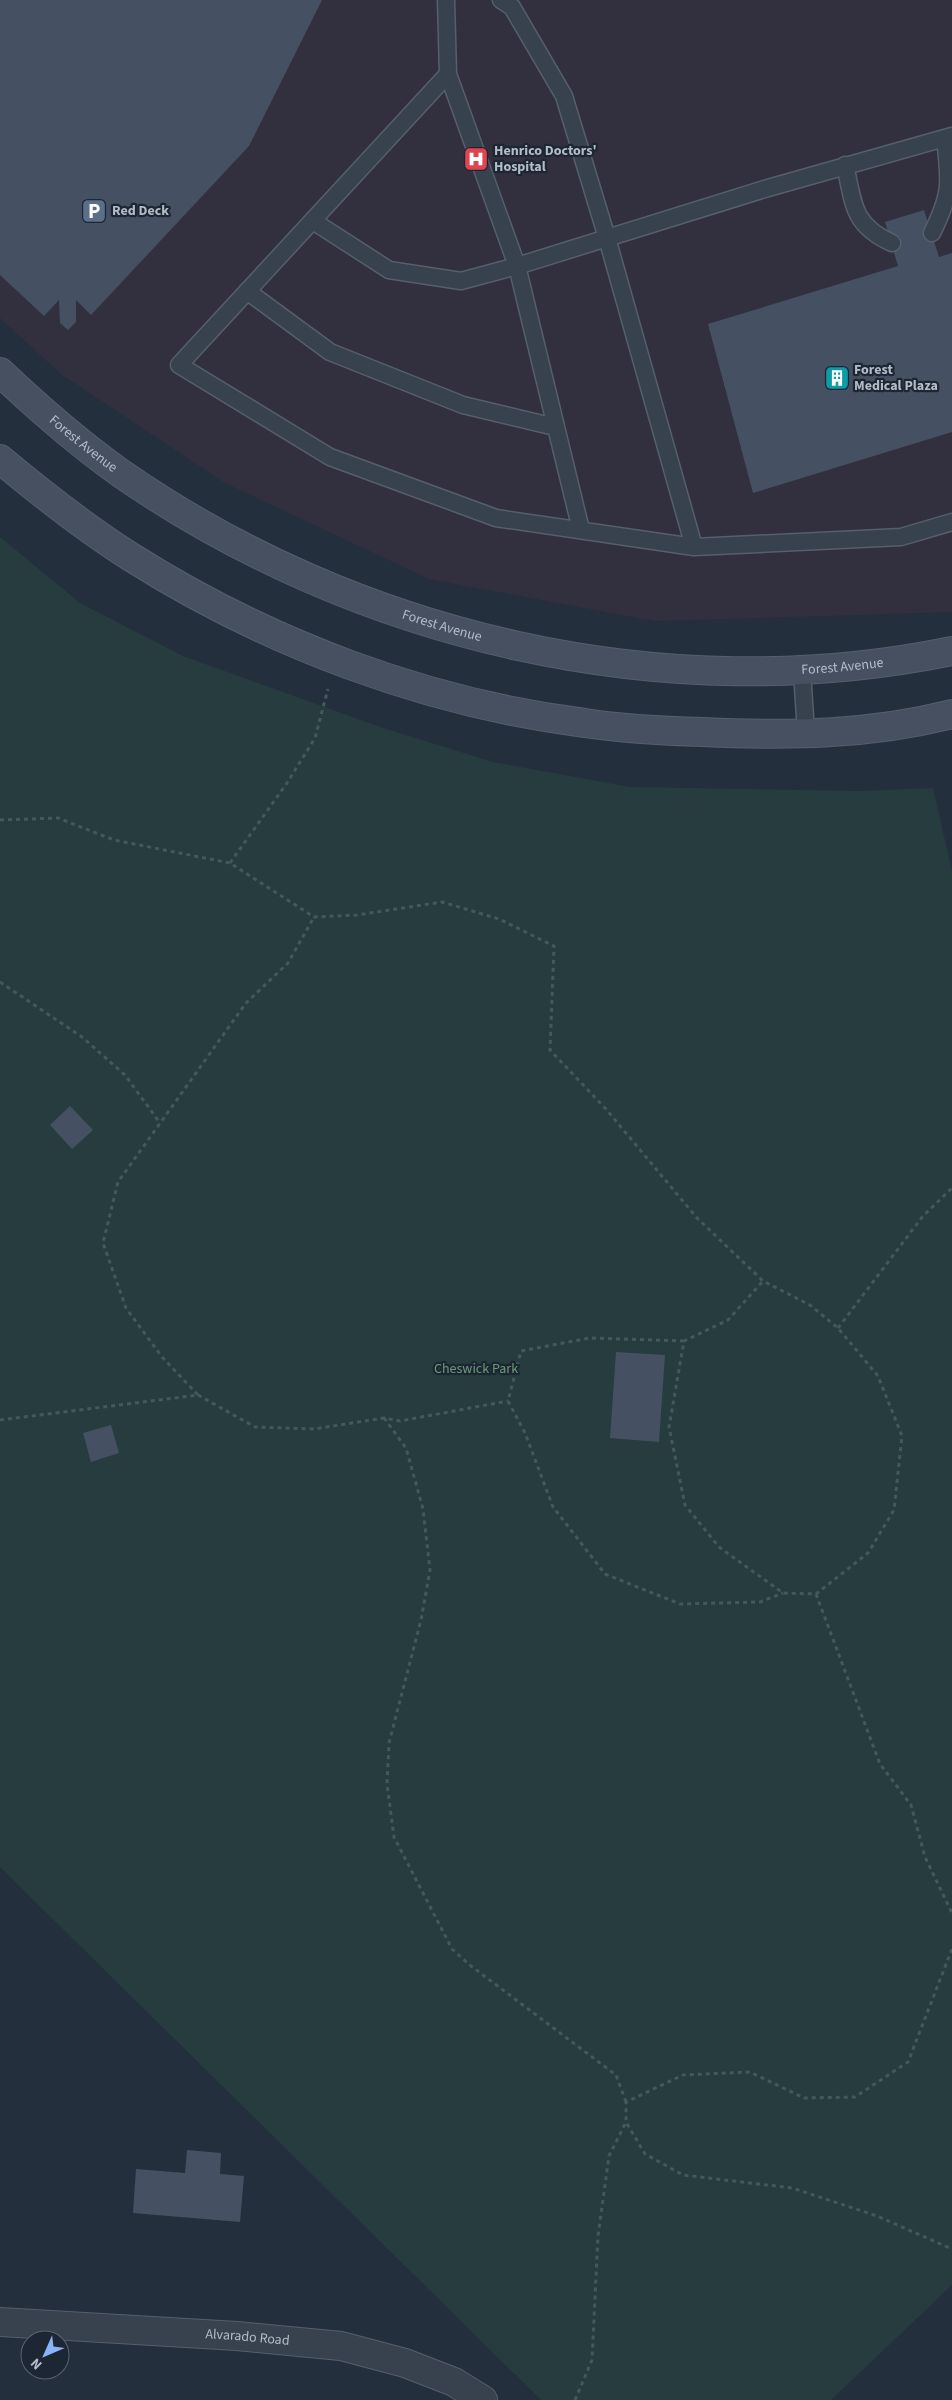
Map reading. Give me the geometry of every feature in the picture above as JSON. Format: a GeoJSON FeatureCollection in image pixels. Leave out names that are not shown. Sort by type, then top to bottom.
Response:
{"type":"FeatureCollection","features":[{"type":"Feature","properties":{"kind":"main road","name":"Forest Avenue"},"geometry":{"type":"LineString","coordinates":[[0,372],[38,408],[118,471],[199,522],[277,564],[335,590],[430,623],[509,644],[574,658],[702,671],[802,671],[922,658],[952,652]]}},
{"type":"Feature","properties":{"kind":"main road"},"geometry":{"type":"LineString","coordinates":[[0,459],[52,502],[146,566],[193,594],[285,638],[336,659],[401,682],[470,702],[584,723],[651,730],[724,733],[806,734],[851,732],[908,725],[952,714]]}},
{"type":"Feature","properties":{"kind":"street","name":"Alvarado Road"},"geometry":{"type":"LineString","coordinates":[[0,2322],[237,2336],[341,2346],[405,2363],[454,2382],[483,2400]]}},
{"type":"Feature","properties":{"kind":"lane"},"geometry":{"type":"LineString","coordinates":[[446,0],[448,74],[517,266],[581,530]]}},
{"type":"Feature","properties":{"kind":"lane"},"geometry":{"type":"LineString","coordinates":[[501,0],[512,7],[564,96],[607,238],[694,547]]}},
{"type":"Feature","properties":{"kind":"lane"},"geometry":{"type":"LineString","coordinates":[[448,74],[179,365],[330,457],[496,518],[694,547],[901,537],[952,522]]}},
{"type":"Feature","properties":{"kind":"lane"},"geometry":{"type":"LineString","coordinates":[[312,221],[389,270],[461,281],[517,266],[845,165],[948,137],[951,191],[945,211],[932,232]]}},
{"type":"Feature","properties":{"kind":"lane"},"geometry":{"type":"LineString","coordinates":[[845,165],[857,216],[878,237],[892,243]]}},
{"type":"Feature","properties":{"kind":"lane"},"geometry":{"type":"LineString","coordinates":[[247,292],[330,352],[463,405],[555,427]]}},
{"type":"Feature","properties":{"kind":"lane"},"geometry":{"type":"LineString","coordinates":[[802,671],[806,734]]}},
{"type":"Feature","properties":{"kind":"path"},"geometry":{"type":"LineString","coordinates":[[230,863],[287,783],[315,738],[336,659]]}},
{"type":"Feature","properties":{"kind":"path"},"geometry":{"type":"LineString","coordinates":[[0,820],[58,818],[114,840],[230,863],[314,917],[357,915],[442,902],[500,919],[554,946],[550,1050],[605,1108],[697,1218],[764,1281],[810,1305],[838,1328],[878,1376],[902,1436],[894,1510],[868,1553],[816,1594],[783,1593],[760,1602],[680,1604],[605,1574],[553,1507],[525,1433],[508,1401],[521,1351],[589,1338],[684,1341],[728,1320],[764,1281]]}},
{"type":"Feature","properties":{"kind":"path"},"geometry":{"type":"LineString","coordinates":[[314,917],[288,963],[246,1003],[118,1182],[103,1243],[126,1308],[162,1357],[198,1394],[255,1427],[314,1429],[384,1418],[400,1421],[508,1401]]}},
{"type":"Feature","properties":{"kind":"path"},"geometry":{"type":"LineString","coordinates":[[0,982],[82,1037],[125,1075],[160,1123]]}},
{"type":"Feature","properties":{"kind":"path"},"geometry":{"type":"LineString","coordinates":[[838,1328],[923,1216],[952,1188]]}},
{"type":"Feature","properties":{"kind":"path"},"geometry":{"type":"LineString","coordinates":[[684,1341],[669,1427],[685,1506],[719,1547],[783,1593]]}},
{"type":"Feature","properties":{"kind":"path"},"geometry":{"type":"LineString","coordinates":[[0,1420],[198,1394]]}},
{"type":"Feature","properties":{"kind":"path"},"geometry":{"type":"LineString","coordinates":[[384,1418],[406,1448],[424,1509],[430,1570],[421,1620],[390,1743],[387,1784],[394,1837],[452,1949],[471,1966],[616,2075],[626,2102],[626,2122],[609,2156],[598,2236],[592,2360],[575,2400]]}},
{"type":"Feature","properties":{"kind":"path"},"geometry":{"type":"LineString","coordinates":[[816,1594],[880,1764],[911,1805],[925,1857],[952,1913]]}},
{"type":"Feature","properties":{"kind":"path"},"geometry":{"type":"LineString","coordinates":[[626,2102],[683,2075],[750,2072],[804,2098],[855,2097],[908,2062],[952,1949]]}},
{"type":"Feature","properties":{"kind":"path"},"geometry":{"type":"LineString","coordinates":[[626,2122],[645,2154],[682,2175],[792,2188],[877,2216],[952,2249]]}},
{"type":"Feature","properties":{"kind":"shaded area","name":"Henrico Doctors' Hospital"},"geometry":{"type":"Polygon","coordinates":[[[0,0],[952,0],[952,612],[655,621],[429,579],[225,483],[61,374],[0,318],[0,0]]]}},
{"type":"Feature","properties":{"kind":"green space","name":"Cheswick Park"},"geometry":{"type":"Polygon","coordinates":[[[0,537],[80,603],[183,656],[380,727],[493,762],[630,787],[859,791],[933,788],[952,871],[952,2285],[831,2400],[541,2400],[0,1867],[0,537]]]}},
{"type":"Feature","properties":{"kind":"building","name":"Red Deck"},"geometry":{"type":"Polygon","coordinates":[[[0,0],[322,0],[249,146],[91,315],[76,300],[76,322],[68,330],[60,323],[59,300],[44,316],[0,275],[0,0]]]}},
{"type":"Feature","properties":{"kind":"building","name":"Forest Medical Plaza"},"geometry":{"type":"Polygon","coordinates":[[[924,210],[939,257],[952,253],[952,432],[753,493],[708,324],[898,266],[885,222],[924,210]]]}},
{"type":"Feature","properties":{"kind":"building"},"geometry":{"type":"Polygon","coordinates":[[[70,1106],[93,1130],[72,1149],[50,1125],[70,1106]]]}},
{"type":"Feature","properties":{"kind":"building"},"geometry":{"type":"Polygon","coordinates":[[[616,1352],[665,1355],[659,1442],[610,1438],[616,1352]]]}},
{"type":"Feature","properties":{"kind":"building"},"geometry":{"type":"Polygon","coordinates":[[[111,1425],[119,1453],[91,1462],[83,1433],[111,1425]]]}},
{"type":"Feature","properties":{"kind":"building"},"geometry":{"type":"Polygon","coordinates":[[[187,2150],[221,2153],[220,2174],[244,2176],[240,2222],[133,2213],[136,2169],[185,2173],[187,2150]]]}},
{"type":"Feature","properties":{"kind":"place","name":"Henrico Doctors' Hospital"},"geometry":{"type":"Point","coordinates":[476,159]}},
{"type":"Feature","properties":{"kind":"place","name":"Red Deck"},"geometry":{"type":"Point","coordinates":[94,211]}},
{"type":"Feature","properties":{"kind":"place","name":"Forest Medical Plaza"},"geometry":{"type":"Point","coordinates":[837,378]}}]}
